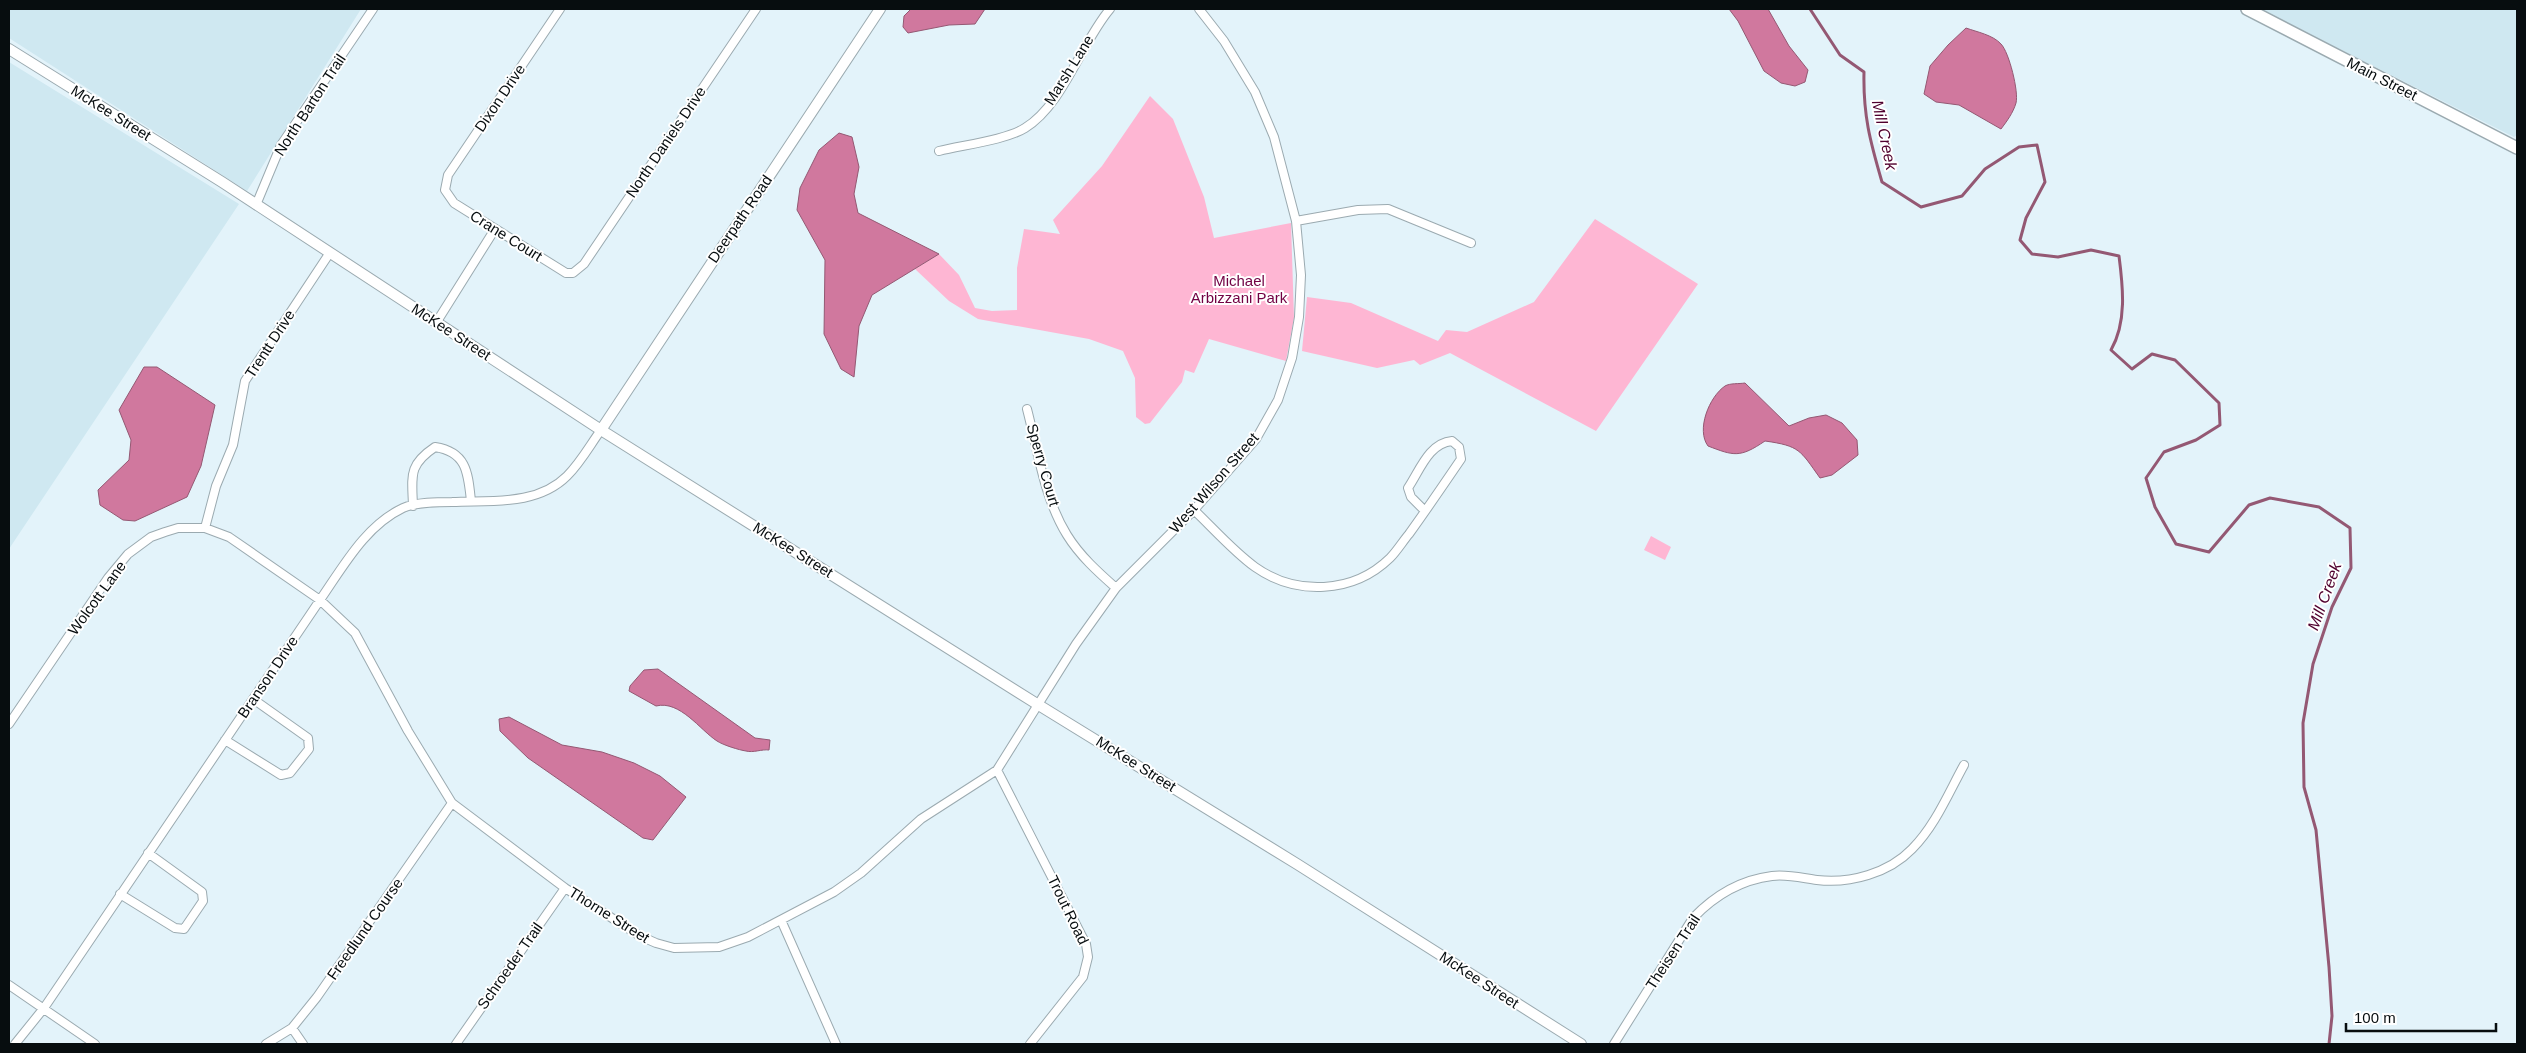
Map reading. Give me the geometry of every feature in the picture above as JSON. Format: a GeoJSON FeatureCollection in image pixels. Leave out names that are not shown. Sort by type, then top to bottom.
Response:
{"type":"FeatureCollection","features":[{"type":"Feature","properties":{"kind":"main road","name":"Main Street"},"geometry":{"type":"LineString","coordinates":[[2247,9],[2517,148]]}},
{"type":"Feature","properties":{"kind":"street","name":"North Barton Trail"},"geometry":{"type":"LineString","coordinates":[[256,205],[281,145],[373,9]]}},
{"type":"Feature","properties":{"kind":"street","name":"Dixon Drive"},"geometry":{"type":"LineString","coordinates":[[445,190],[448,175],[560,9]]}},
{"type":"Feature","properties":{"kind":"street","name":"North Daniels Drive"},"geometry":{"type":"LineString","coordinates":[[573,273],[584,264],[756,9]]}},
{"type":"Feature","properties":{"kind":"street","name":"Deerpath Road"},"geometry":{"type":"LineString","coordinates":[[601,430],[880,9]]}},
{"type":"Feature","properties":{"kind":"street","name":"Marsh Lane"},"geometry":{"type":"LineString","coordinates":[[939,151],[1012,133],[1036,120],[1059,90],[1090,35],[1110,9]]}},
{"type":"Feature","properties":{"kind":"street","name":"West Wilson Street"},"geometry":{"type":"LineString","coordinates":[[1037,704],[1076,644],[1116,588],[1194,510],[1256,438],[1278,400],[1286,379],[1299,317],[1301,275],[1296,221],[1274,138],[1255,92],[1224,41],[1199,9]]}},
{"type":"Feature","properties":{"kind":"street","name":"McKee Street"},"geometry":{"type":"LineString","coordinates":[[9,49],[256,205],[601,430],[1037,704],[1297,864],[1581,1044]]}},
{"type":"Feature","properties":{"kind":"street","name":"Crane Court"},"geometry":{"type":"LineString","coordinates":[[445,190],[448,198],[454,203],[559,270],[573,273]]}},
{"type":"Feature","properties":{"kind":"street"},"geometry":{"type":"LineString","coordinates":[[1296,221],[1358,210],[1388,209],[1471,243]]}},
{"type":"Feature","properties":{"kind":"street"},"geometry":{"type":"LineString","coordinates":[[436,323],[495,229]]}},
{"type":"Feature","properties":{"kind":"street","name":"Trentt Drive"},"geometry":{"type":"LineString","coordinates":[[205,528],[216,486],[233,445],[245,381],[329,254]]}},
{"type":"Feature","properties":{"kind":"street","name":"Sperry Court"},"geometry":{"type":"LineString","coordinates":[[1027,409],[1050,498],[1066,534],[1086,561],[1116,588]]}},
{"type":"Feature","properties":{"kind":"street","name":"Branson Drive"},"geometry":{"type":"LineString","coordinates":[[15,1044],[44,1008],[320,600],[363,540],[380,522],[405,507],[526,498],[556,485],[578,464],[601,430]]}},
{"type":"Feature","properties":{"kind":"street"},"geometry":{"type":"LineString","coordinates":[[1194,510],[1255,566],[1285,584],[1315,588],[1342,585],[1368,575],[1390,558],[1425,511],[1461,459],[1459,447],[1452,441],[1442,442],[1433,449],[1408,488],[1411,497],[1425,511]]}},
{"type":"Feature","properties":{"kind":"street"},"geometry":{"type":"LineString","coordinates":[[413,506],[412,476],[421,456],[435,447],[449,449],[462,461],[468,473],[471,501]]}},
{"type":"Feature","properties":{"kind":"street","name":"Wolcott Lane"},"geometry":{"type":"LineString","coordinates":[[9,724],[108,578],[128,554],[151,538],[165,532],[178,528],[205,528],[230,537],[320,600]]}},
{"type":"Feature","properties":{"kind":"street","name":"Thorne Street"},"geometry":{"type":"LineString","coordinates":[[320,600],[355,633],[408,731],[452,803],[565,888],[640,936],[674,948],[719,947],[748,937],[849,883],[921,819],[997,770],[1037,704]]}},
{"type":"Feature","properties":{"kind":"street"},"geometry":{"type":"LineString","coordinates":[[225,740],[281,775],[290,773],[309,749],[308,738],[253,699]]}},
{"type":"Feature","properties":{"kind":"street","name":"Theisen Trail"},"geometry":{"type":"LineString","coordinates":[[1614,1044],[1693,918],[1712,900],[1743,883],[1772,876],[1834,881],[1864,876],[1891,865],[1911,851],[1925,835],[1964,765]]}},
{"type":"Feature","properties":{"kind":"street","name":"Trout Road"},"geometry":{"type":"LineString","coordinates":[[997,770],[1086,944],[1088,957],[1083,977],[1030,1044]]}},
{"type":"Feature","properties":{"kind":"street","name":"Freedlund Course"},"geometry":{"type":"LineString","coordinates":[[266,1044],[292,1028],[317,998],[452,803]]}},
{"type":"Feature","properties":{"kind":"street"},"geometry":{"type":"LineString","coordinates":[[120,894],[175,928],[184,929],[194,915],[203,901],[202,892],[148,853]]}},
{"type":"Feature","properties":{"kind":"street","name":"Schroeder Trail"},"geometry":{"type":"LineString","coordinates":[[456,1044],[565,888]]}},
{"type":"Feature","properties":{"kind":"street"},"geometry":{"type":"LineString","coordinates":[[781,920],[836,1044]]}},
{"type":"Feature","properties":{"kind":"street"},"geometry":{"type":"LineString","coordinates":[[9,985],[95,1044]]}},
{"type":"Feature","properties":{"kind":"street"},"geometry":{"type":"LineString","coordinates":[[292,1028],[304,1044]]}},
{"type":"Feature","properties":{"kind":"shaded area"},"geometry":{"type":"Polygon","coordinates":[[[9,9],[361,9],[247,191],[9,38],[9,9]]]}},
{"type":"Feature","properties":{"kind":"shaded area"},"geometry":{"type":"Polygon","coordinates":[[[911,9],[985,9],[975,24],[949,25],[908,33],[903,27],[904,16],[911,9]]]}},
{"type":"Feature","properties":{"kind":"shaded area"},"geometry":{"type":"Polygon","coordinates":[[[1729,9],[1768,9],[1789,46],[1808,70],[1805,82],[1795,86],[1781,83],[1764,71],[1738,21],[1729,9]]]}},
{"type":"Feature","properties":{"kind":"shaded area"},"geometry":{"type":"Polygon","coordinates":[[[2260,9],[2517,9],[2517,135],[2514,137],[2260,9]]]}},
{"type":"Feature","properties":{"kind":"shaded area"},"geometry":{"type":"Polygon","coordinates":[[[1966,28],[1985,34],[1998,41],[2004,48],[2010,63],[2017,98],[2012,114],[2001,129],[1959,105],[1936,102],[1924,94],[1930,66],[1966,28]]]}},
{"type":"Feature","properties":{"kind":"shaded area"},"geometry":{"type":"Polygon","coordinates":[[[9,62],[239,204],[9,549],[9,62]]]}},
{"type":"Feature","properties":{"kind":"shaded area"},"geometry":{"type":"Polygon","coordinates":[[[839,133],[852,137],[859,167],[854,194],[858,213],[939,254],[872,295],[859,326],[854,377],[841,369],[824,334],[825,260],[797,210],[800,188],[819,150],[839,133]]]}},
{"type":"Feature","properties":{"kind":"shaded area"},"geometry":{"type":"Polygon","coordinates":[[[144,367],[157,367],[215,405],[201,466],[187,497],[135,521],[123,520],[100,505],[98,490],[129,460],[131,440],[119,410],[144,367]]]}},
{"type":"Feature","properties":{"kind":"shaded area"},"geometry":{"type":"Polygon","coordinates":[[[1745,383],[1789,426],[1809,418],[1826,415],[1842,423],[1857,440],[1858,455],[1832,475],[1820,478],[1803,455],[1786,445],[1765,441],[1743,453],[1737,454],[1724,452],[1708,446],[1703,431],[1709,406],[1719,391],[1725,386],[1745,383]]]}},
{"type":"Feature","properties":{"kind":"shaded area"},"geometry":{"type":"Polygon","coordinates":[[[658,669],[755,738],[770,740],[769,750],[749,751],[723,744],[673,707],[665,705],[656,706],[629,691],[630,686],[644,670],[658,669]]]}},
{"type":"Feature","properties":{"kind":"shaded area"},"geometry":{"type":"Polygon","coordinates":[[[509,717],[562,745],[602,752],[634,763],[660,776],[686,797],[653,840],[643,838],[528,758],[500,731],[499,719],[509,717]]]}},
{"type":"Feature","properties":{"kind":"green space","name":"Michael Arbizzani Park"},"geometry":{"type":"Polygon","coordinates":[[[1150,96],[1173,119],[1204,197],[1214,238],[1291,223],[1294,318],[1286,361],[1209,339],[1194,373],[1185,370],[1182,382],[1150,423],[1145,424],[1136,417],[1135,378],[1123,351],[1089,339],[978,319],[949,301],[915,269],[939,254],[959,275],[975,308],[992,311],[1017,310],[1017,268],[1024,229],[1060,234],[1053,220],[1102,166],[1150,96]]]}},
{"type":"Feature","properties":{"kind":"green space"},"geometry":{"type":"Polygon","coordinates":[[[1595,219],[1698,284],[1596,431],[1450,353],[1420,365],[1414,360],[1377,368],[1302,351],[1307,297],[1351,303],[1438,341],[1446,330],[1467,332],[1534,302],[1595,219]]]}},
{"type":"Feature","properties":{"kind":"green space"},"geometry":{"type":"Polygon","coordinates":[[[1651,536],[1671,547],[1665,560],[1644,550],[1651,536]]]}},
{"type":"Feature","properties":{"kind":"waterway","name":"Mill Creek"},"geometry":{"type":"LineString","coordinates":[[1810,9],[1840,55],[1864,72],[1868,128],[1882,182],[1921,207],[1962,196],[1985,169],[2019,147],[2037,145],[2045,182],[2026,218],[2020,240],[2032,254],[2058,257],[2091,250],[2119,256],[2122,280],[2122,316],[2120,328],[2111,350],[2132,369],[2152,354],[2175,360],[2219,403],[2220,425],[2196,440],[2164,452],[2146,478],[2155,507],[2176,544],[2209,552],[2249,505],[2270,498],[2319,507],[2350,528],[2351,568],[2332,607],[2313,664],[2303,723],[2304,787],[2316,830],[2329,967],[2332,1016],[2329,1044]]}}]}
